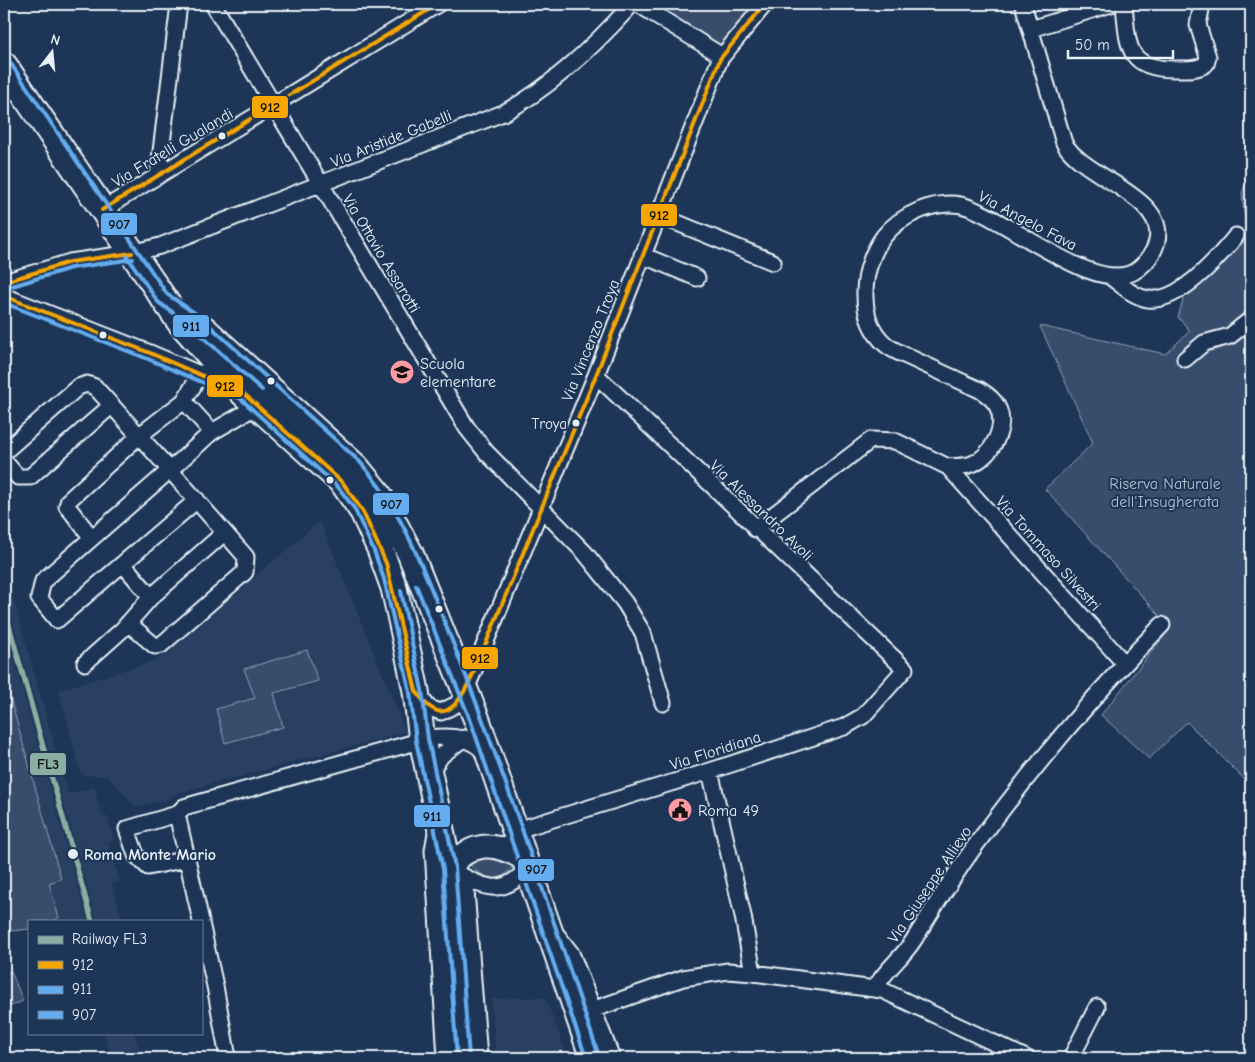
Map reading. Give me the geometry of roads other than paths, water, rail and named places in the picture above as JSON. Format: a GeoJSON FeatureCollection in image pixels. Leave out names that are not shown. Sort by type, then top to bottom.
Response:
{"type":"FeatureCollection","features":[{"type":"Feature","properties":{"kind":"main road"},"geometry":{"type":"LineString","coordinates":[[4,65],[179,321],[251,400],[343,483],[363,512],[380,549],[394,588],[416,691],[422,740],[440,825],[457,873],[463,1058]]}},
{"type":"Feature","properties":{"kind":"main road"},"geometry":{"type":"LineString","coordinates":[[162,298],[196,321],[319,432],[370,482],[396,524],[410,553],[490,759],[593,1058]]}},
{"type":"Feature","properties":{"kind":"main road"},"geometry":{"type":"LineString","coordinates":[[457,873],[468,850],[482,846],[504,849],[526,864]]}},
{"type":"Feature","properties":{"kind":"street"},"geometry":{"type":"LineString","coordinates":[[158,176],[179,4]]}},
{"type":"Feature","properties":{"kind":"street","name":"Via Ottavio Assarotti"},"geometry":{"type":"LineString","coordinates":[[213,4],[467,428],[486,452],[589,558],[636,618],[650,655],[663,703]]}},
{"type":"Feature","properties":{"kind":"street","name":"Via Fratelli Gualandi"},"geometry":{"type":"LineString","coordinates":[[102,210],[438,4]]}},
{"type":"Feature","properties":{"kind":"street","name":"Via Aristide Gabelli"},"geometry":{"type":"LineString","coordinates":[[4,282],[79,260],[132,254],[178,239],[503,113],[523,102],[563,70],[632,4]]}},
{"type":"Feature","properties":{"kind":"street"},"geometry":{"type":"LineString","coordinates":[[638,4],[722,56]]}},
{"type":"Feature","properties":{"kind":"street","name":"Via Vincenzo Troya"},"geometry":{"type":"LineString","coordinates":[[464,692],[596,375],[722,56],[765,4]]}},
{"type":"Feature","properties":{"kind":"street"},"geometry":{"type":"LineString","coordinates":[[1023,4],[1053,113],[1067,148],[1079,161],[1142,203],[1150,210],[1157,222],[1156,244],[1147,260],[1127,276],[1112,278]]}},
{"type":"Feature","properties":{"kind":"street"},"geometry":{"type":"LineString","coordinates":[[1031,29],[1111,4]]}},
{"type":"Feature","properties":{"kind":"street"},"geometry":{"type":"LineString","coordinates":[[1124,4],[1128,45],[1133,55],[1144,64],[1167,69],[1196,68],[1206,64],[1208,57],[1198,25],[1202,4]]}},
{"type":"Feature","properties":{"kind":"street","name":"Via Angelo Fava"},"geometry":{"type":"LineString","coordinates":[[948,467],[972,464],[987,453],[1000,425],[998,408],[991,398],[980,390],[897,352],[885,345],[879,336],[868,315],[865,282],[870,262],[884,236],[912,214],[934,206],[960,205],[991,219],[1090,272],[1112,278]]}},
{"type":"Feature","properties":{"kind":"street"},"geometry":{"type":"LineString","coordinates":[[658,215],[772,262]]}},
{"type":"Feature","properties":{"kind":"street"},"geometry":{"type":"LineString","coordinates":[[1112,278],[1133,294],[1147,299],[1157,299],[1172,295],[1188,284],[1236,236]]}},
{"type":"Feature","properties":{"kind":"street"},"geometry":{"type":"LineString","coordinates":[[642,255],[697,278]]}},
{"type":"Feature","properties":{"kind":"street"},"geometry":{"type":"LineString","coordinates":[[22,302],[20,291],[25,275]]}},
{"type":"Feature","properties":{"kind":"street"},"geometry":{"type":"LineString","coordinates":[[4,296],[201,374],[251,400],[43,581],[40,587],[40,598],[57,620],[197,500]]}},
{"type":"Feature","properties":{"kind":"street"},"geometry":{"type":"LineString","coordinates":[[1185,359],[1204,343],[1230,336],[1251,319]]}},
{"type":"Feature","properties":{"kind":"street"},"geometry":{"type":"LineString","coordinates":[[92,538],[68,506],[69,500],[140,435],[184,400],[201,374]]}},
{"type":"Feature","properties":{"kind":"street","name":"Via Alessandro Avoli"},"geometry":{"type":"LineString","coordinates":[[596,375],[755,529],[905,669]]}},
{"type":"Feature","properties":{"kind":"street"},"geometry":{"type":"LineString","coordinates":[[4,452],[81,385],[87,384],[95,387],[140,435],[246,557],[245,572],[161,645],[155,646],[128,623]]}},
{"type":"Feature","properties":{"kind":"street"},"geometry":{"type":"LineString","coordinates":[[184,400],[212,432]]}},
{"type":"Feature","properties":{"kind":"street"},"geometry":{"type":"LineString","coordinates":[[4,461],[18,477],[30,477],[112,405]]}},
{"type":"Feature","properties":{"kind":"street"},"geometry":{"type":"LineString","coordinates":[[755,529],[871,440],[895,441],[948,467]]}},
{"type":"Feature","properties":{"kind":"street","name":"Via Tommaso Silvestri"},"geometry":{"type":"LineString","coordinates":[[948,467],[1124,663]]}},
{"type":"Feature","properties":{"kind":"street"},"geometry":{"type":"LineString","coordinates":[[84,663],[128,623],[152,597],[224,533]]}},
{"type":"Feature","properties":{"kind":"street"},"geometry":{"type":"LineString","coordinates":[[123,564],[152,597]]}},
{"type":"Feature","properties":{"kind":"street","name":"Via Giuseppe Allievo"},"geometry":{"type":"LineString","coordinates":[[875,988],[882,976],[913,941],[977,843],[1081,712],[1124,663],[1162,625]]}},
{"type":"Feature","properties":{"kind":"street","name":"Via Floridiana"},"geometry":{"type":"LineString","coordinates":[[514,831],[710,771],[855,722],[866,713],[905,669]]}},
{"type":"Feature","properties":{"kind":"street"},"geometry":{"type":"LineString","coordinates":[[416,691],[429,708],[441,712],[457,704],[464,692]]}},
{"type":"Feature","properties":{"kind":"street"},"geometry":{"type":"LineString","coordinates":[[187,859],[148,867],[136,855],[127,829],[177,814],[184,807],[422,740],[448,737],[464,738],[478,746],[490,759]]}},
{"type":"Feature","properties":{"kind":"street"},"geometry":{"type":"LineString","coordinates":[[430,773],[442,755],[464,738]]}},
{"type":"Feature","properties":{"kind":"street"},"geometry":{"type":"LineString","coordinates":[[710,771],[743,916],[753,973]]}},
{"type":"Feature","properties":{"kind":"street"},"geometry":{"type":"LineString","coordinates":[[177,814],[201,920]]}},
{"type":"Feature","properties":{"kind":"street"},"geometry":{"type":"LineString","coordinates":[[440,825],[433,850],[446,1058]]}},
{"type":"Feature","properties":{"kind":"street"},"geometry":{"type":"LineString","coordinates":[[457,873],[484,886],[497,888],[516,881],[526,864]]}},
{"type":"Feature","properties":{"kind":"street"},"geometry":{"type":"LineString","coordinates":[[457,873],[479,1058]]}},
{"type":"Feature","properties":{"kind":"street"},"geometry":{"type":"LineString","coordinates":[[547,923],[571,953],[612,1058]]}},
{"type":"Feature","properties":{"kind":"street"},"geometry":{"type":"LineString","coordinates":[[202,927],[228,1058]]}},
{"type":"Feature","properties":{"kind":"street"},"geometry":{"type":"LineString","coordinates":[[592,1010],[683,978],[728,971],[753,973],[875,988],[896,995],[1026,1058]]}},
{"type":"Feature","properties":{"kind":"street"},"geometry":{"type":"LineString","coordinates":[[1071,1058],[1097,1007]]}},
{"type":"Feature","properties":{"kind":"rail line","name":"FL3"},"geometry":{"type":"LineString","coordinates":[[4,607],[92,920]]}},
{"type":"Feature","properties":{"kind":"place","name":"Scuola elementare"},"geometry":{"type":"Point","coordinates":[402,372]}},
{"type":"Feature","properties":{"kind":"place","name":"Troya"},"geometry":{"type":"Point","coordinates":[576,423]}},
{"type":"Feature","properties":{"kind":"place","name":"Roma 49"},"geometry":{"type":"Point","coordinates":[680,810]}},
{"type":"Feature","properties":{"kind":"place","name":"Roma Monte Mario"},"geometry":{"type":"Point","coordinates":[73,854]}},
{"type":"Feature","properties":{"kind":"park label","name":"Riserva Naturale dell'Insugherata"},"geometry":{"type":"Point","coordinates":[1165,492]}}]}
